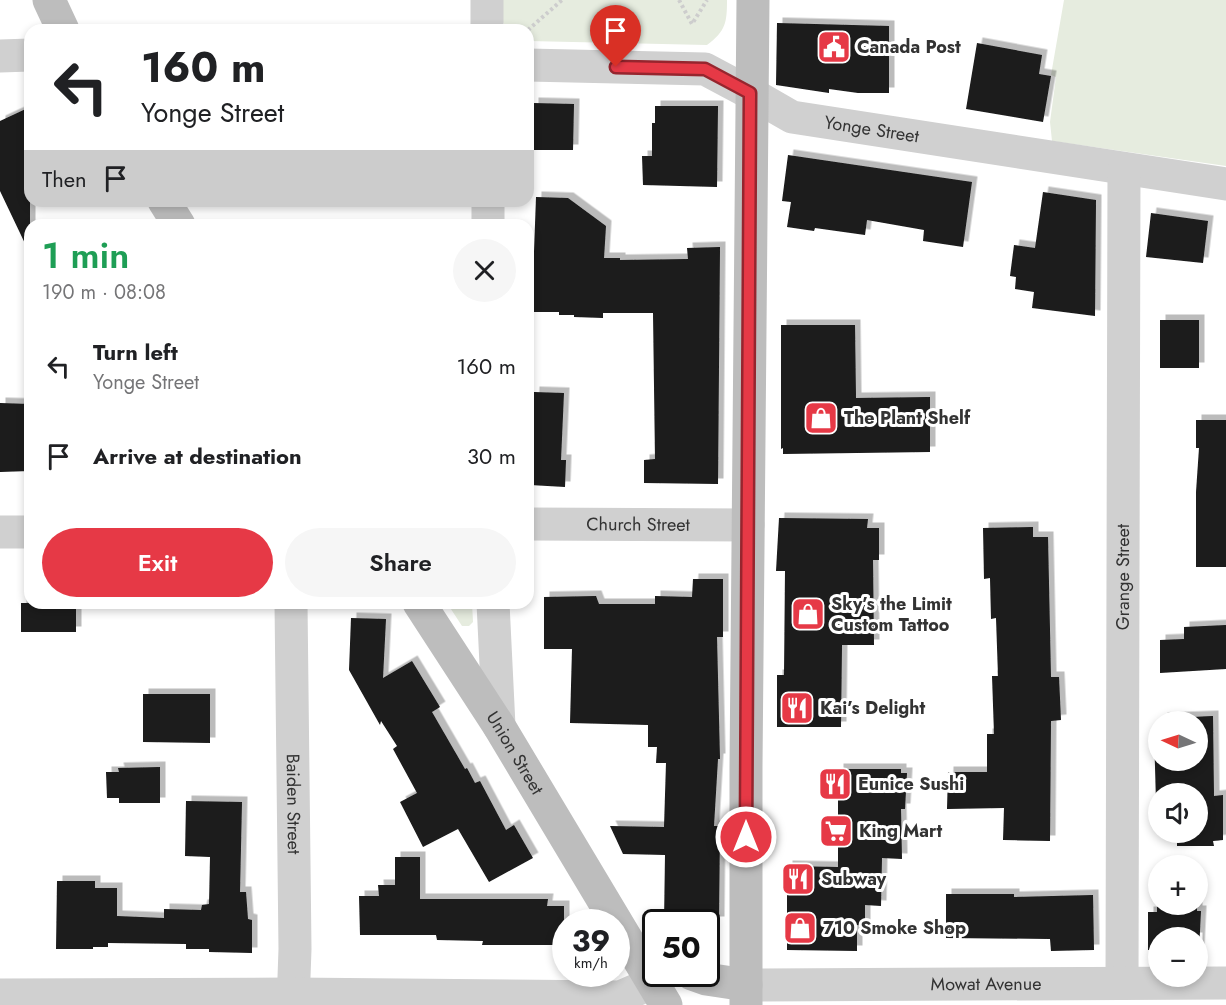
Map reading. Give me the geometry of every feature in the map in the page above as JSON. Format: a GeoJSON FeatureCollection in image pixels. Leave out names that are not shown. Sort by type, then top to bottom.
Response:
{"type":"FeatureCollection","features":[{"type":"Feature","properties":{"kind":"main road"},"geometry":{"type":"LineString","coordinates":[[49,0],[60,24]]}},
{"type":"Feature","properties":{"kind":"main road"},"geometry":{"type":"LineString","coordinates":[[720,985],[746,995],[750,93],[753,0]]}},
{"type":"Feature","properties":{"kind":"main road","name":"Union Street"},"geometry":{"type":"LineString","coordinates":[[423,609],[499,726],[659,994]]}},
{"type":"Feature","properties":{"kind":"main road","name":"Union Street"},"geometry":{"type":"LineString","coordinates":[[606,905],[642,937]]}},
{"type":"Feature","properties":{"kind":"street"},"geometry":{"type":"LineString","coordinates":[[487,0],[488,24]]}},
{"type":"Feature","properties":{"kind":"street"},"geometry":{"type":"LineString","coordinates":[[0,56],[24,55]]}},
{"type":"Feature","properties":{"kind":"street","name":"Yonge Street"},"geometry":{"type":"LineString","coordinates":[[534,65],[705,69],[792,117],[1226,184]]}},
{"type":"Feature","properties":{"kind":"street","name":"Grange Street"},"geometry":{"type":"LineString","coordinates":[[1122,983],[1124,169]]}},
{"type":"Feature","properties":{"kind":"street","name":"Church Street"},"geometry":{"type":"LineString","coordinates":[[534,524],[748,525]]}},
{"type":"Feature","properties":{"kind":"street"},"geometry":{"type":"LineString","coordinates":[[0,532],[24,532]]}},
{"type":"Feature","properties":{"kind":"street","name":"Baiden Street"},"geometry":{"type":"LineString","coordinates":[[291,609],[295,949],[293,999]]}},
{"type":"Feature","properties":{"kind":"street"},"geometry":{"type":"LineString","coordinates":[[493,609],[499,726]]}},
{"type":"Feature","properties":{"kind":"street","name":"Mowat Avenue"},"geometry":{"type":"LineString","coordinates":[[746,995],[1122,983],[1226,983]]}},
{"type":"Feature","properties":{"kind":"street"},"geometry":{"type":"LineString","coordinates":[[0,995],[293,999],[620,998],[659,994]]}},
{"type":"Feature","properties":{"kind":"path"},"geometry":{"type":"LineString","coordinates":[[534,25],[562,0]]}},
{"type":"Feature","properties":{"kind":"path"},"geometry":{"type":"LineString","coordinates":[[680,0],[692,24],[707,0]]}},
{"type":"Feature","properties":{"kind":"shaded area"},"geometry":{"type":"Polygon","coordinates":[[[501,0],[727,0],[724,26],[707,45],[534,41],[534,24],[504,24],[501,17],[501,0]]]}},
{"type":"Feature","properties":{"kind":"shaded area"},"geometry":{"type":"Polygon","coordinates":[[[1064,0],[1226,0],[1226,166],[1052,141],[1050,122],[1056,77],[1051,75],[1064,0]]]}},
{"type":"Feature","properties":{"kind":"shaded area"},"geometry":{"type":"Polygon","coordinates":[[[451,609],[472,609],[473,622],[469,626],[462,626],[451,609]]]}},
{"type":"Feature","properties":{"kind":"building"},"geometry":{"type":"Polygon","coordinates":[[[777,23],[889,26],[889,93],[858,93],[829,89],[829,93],[776,85],[777,23]]]}},
{"type":"Feature","properties":{"kind":"building"},"geometry":{"type":"Polygon","coordinates":[[[977,43],[1042,55],[1039,74],[1051,76],[1043,122],[966,109],[977,43]]]}},
{"type":"Feature","properties":{"kind":"building"},"geometry":{"type":"Polygon","coordinates":[[[534,103],[574,104],[573,150],[534,150],[534,103]]]}},
{"type":"Feature","properties":{"kind":"building"},"geometry":{"type":"Polygon","coordinates":[[[655,106],[718,106],[717,187],[643,185],[642,156],[652,156],[652,123],[655,123],[655,106]]]}},
{"type":"Feature","properties":{"kind":"building"},"geometry":{"type":"Polygon","coordinates":[[[24,110],[24,207],[30,207],[30,219],[24,219],[24,241],[0,191],[0,121],[24,110]]]}},
{"type":"Feature","properties":{"kind":"building"},"geometry":{"type":"Polygon","coordinates":[[[788,155],[972,182],[963,247],[923,241],[924,230],[867,220],[865,235],[815,228],[814,231],[787,227],[791,202],[782,201],[788,155]]]}},
{"type":"Feature","properties":{"kind":"building"},"geometry":{"type":"Polygon","coordinates":[[[1043,192],[1096,200],[1095,316],[1032,308],[1034,292],[1015,289],[1016,277],[1010,276],[1014,245],[1035,248],[1043,192]]]}},
{"type":"Feature","properties":{"kind":"building"},"geometry":{"type":"Polygon","coordinates":[[[536,197],[568,198],[606,226],[604,258],[620,258],[620,260],[688,259],[687,248],[720,247],[718,484],[644,483],[644,460],[655,459],[653,313],[603,313],[603,318],[559,315],[559,312],[534,312],[536,197]]]}},
{"type":"Feature","properties":{"kind":"building"},"geometry":{"type":"Polygon","coordinates":[[[1151,213],[1208,221],[1203,263],[1146,257],[1151,213]]]}},
{"type":"Feature","properties":{"kind":"building"},"geometry":{"type":"Polygon","coordinates":[[[1160,320],[1199,320],[1199,368],[1160,368],[1160,320]]]}},
{"type":"Feature","properties":{"kind":"building"},"geometry":{"type":"Polygon","coordinates":[[[781,325],[855,325],[856,398],[930,397],[930,452],[783,454],[783,448],[781,449],[781,325]]]}},
{"type":"Feature","properties":{"kind":"building"},"geometry":{"type":"Polygon","coordinates":[[[534,392],[564,393],[561,460],[566,460],[565,487],[534,485],[534,392]]]}},
{"type":"Feature","properties":{"kind":"building"},"geometry":{"type":"Polygon","coordinates":[[[0,403],[24,404],[24,471],[0,472],[0,403]]]}},
{"type":"Feature","properties":{"kind":"building"},"geometry":{"type":"Polygon","coordinates":[[[1196,420],[1226,420],[1226,567],[1196,567],[1196,492],[1199,448],[1196,448],[1196,420]]]}},
{"type":"Feature","properties":{"kind":"building"},"geometry":{"type":"Polygon","coordinates":[[[779,518],[868,519],[867,528],[879,528],[879,560],[873,560],[874,645],[842,645],[841,727],[777,727],[777,675],[784,675],[785,571],[776,571],[779,518]]]}},
{"type":"Feature","properties":{"kind":"building"},"geometry":{"type":"Polygon","coordinates":[[[1033,527],[1033,537],[1048,537],[1051,677],[1059,677],[1061,720],[1051,721],[1050,841],[1003,840],[1004,808],[947,809],[948,772],[987,772],[987,734],[994,734],[992,676],[998,676],[996,618],[991,619],[990,578],[984,579],[983,528],[1033,527]]]}},
{"type":"Feature","properties":{"kind":"building"},"geometry":{"type":"Polygon","coordinates":[[[693,579],[723,579],[723,637],[717,637],[720,759],[718,759],[714,826],[720,826],[719,909],[664,909],[665,855],[623,854],[610,826],[664,827],[666,763],[656,763],[657,747],[648,747],[648,725],[570,723],[572,649],[544,649],[544,597],[596,596],[599,604],[655,604],[655,596],[692,597],[693,579]]]}},
{"type":"Feature","properties":{"kind":"building"},"geometry":{"type":"Polygon","coordinates":[[[21,603],[24,603],[24,609],[76,609],[76,632],[21,632],[21,603]]]}},
{"type":"Feature","properties":{"kind":"building"},"geometry":{"type":"Polygon","coordinates":[[[351,618],[386,619],[383,678],[412,661],[440,707],[432,712],[465,769],[467,768],[475,783],[480,781],[506,830],[514,825],[533,858],[489,882],[458,829],[423,847],[400,802],[417,793],[393,749],[397,746],[381,721],[380,725],[349,670],[351,618]]]}},
{"type":"Feature","properties":{"kind":"building"},"geometry":{"type":"Polygon","coordinates":[[[1226,625],[1226,669],[1160,673],[1160,640],[1184,639],[1184,627],[1226,625]]]}},
{"type":"Feature","properties":{"kind":"building"},"geometry":{"type":"Polygon","coordinates":[[[143,694],[210,694],[210,743],[143,742],[143,694]]]}},
{"type":"Feature","properties":{"kind":"building"},"geometry":{"type":"Polygon","coordinates":[[[1208,716],[1213,716],[1214,796],[1223,795],[1223,840],[1213,841],[1214,846],[1177,846],[1177,843],[1208,843],[1208,783],[1155,783],[1155,771],[1208,771],[1208,716]]]}},
{"type":"Feature","properties":{"kind":"building"},"geometry":{"type":"Polygon","coordinates":[[[160,767],[160,803],[119,803],[119,798],[107,798],[106,772],[119,772],[118,768],[160,767]]]}},
{"type":"Feature","properties":{"kind":"building"},"geometry":{"type":"Polygon","coordinates":[[[838,769],[901,769],[901,773],[907,773],[905,809],[901,809],[902,859],[882,858],[881,906],[865,905],[865,926],[857,925],[857,951],[787,950],[787,866],[838,867],[838,769]]]}},
{"type":"Feature","properties":{"kind":"building"},"geometry":{"type":"Polygon","coordinates":[[[186,801],[242,802],[240,892],[246,892],[248,919],[252,920],[252,953],[186,949],[186,944],[108,943],[108,947],[93,947],[93,949],[56,949],[57,881],[95,881],[95,888],[117,888],[117,916],[164,918],[164,909],[201,910],[202,905],[209,904],[210,857],[185,856],[186,801]]]}},
{"type":"Feature","properties":{"kind":"building"},"geometry":{"type":"Polygon","coordinates":[[[395,857],[420,857],[420,899],[548,899],[547,906],[564,906],[564,909],[552,909],[552,945],[482,945],[483,941],[437,940],[436,935],[360,935],[359,896],[379,896],[378,885],[395,885],[395,857]]]}},
{"type":"Feature","properties":{"kind":"building"},"geometry":{"type":"Polygon","coordinates":[[[946,894],[1014,894],[1014,897],[1093,895],[1094,950],[1051,951],[1050,939],[946,938],[946,894]]]}},
{"type":"Feature","properties":{"kind":"building"},"geometry":{"type":"Polygon","coordinates":[[[1148,915],[1201,915],[1200,927],[1148,927],[1148,915]]]}},
{"type":"Feature","properties":{"kind":"place","name":"Canada Post"},"geometry":{"type":"Point","coordinates":[834,47]}},
{"type":"Feature","properties":{"kind":"place","name":"The Plant Shelf"},"geometry":{"type":"Point","coordinates":[821,418]}},
{"type":"Feature","properties":{"kind":"place","name":"Sky’s the Limit Custom Tattoo"},"geometry":{"type":"Point","coordinates":[808,614]}},
{"type":"Feature","properties":{"kind":"place","name":"Kai’s Delight"},"geometry":{"type":"Point","coordinates":[797,708]}},
{"type":"Feature","properties":{"kind":"place","name":"Eunice Sushi"},"geometry":{"type":"Point","coordinates":[835,784]}},
{"type":"Feature","properties":{"kind":"place","name":"King Mart"},"geometry":{"type":"Point","coordinates":[836,831]}},
{"type":"Feature","properties":{"kind":"place","name":"Subway"},"geometry":{"type":"Point","coordinates":[798,879]}},
{"type":"Feature","properties":{"kind":"place","name":"710 Smoke Shop"},"geometry":{"type":"Point","coordinates":[800,928]}},
{"type":"Feature","properties":{"kind":"route"},"geometry":{"type":"LineString","coordinates":[[616,67],[705,69],[750,93],[746,837]]}}]}
